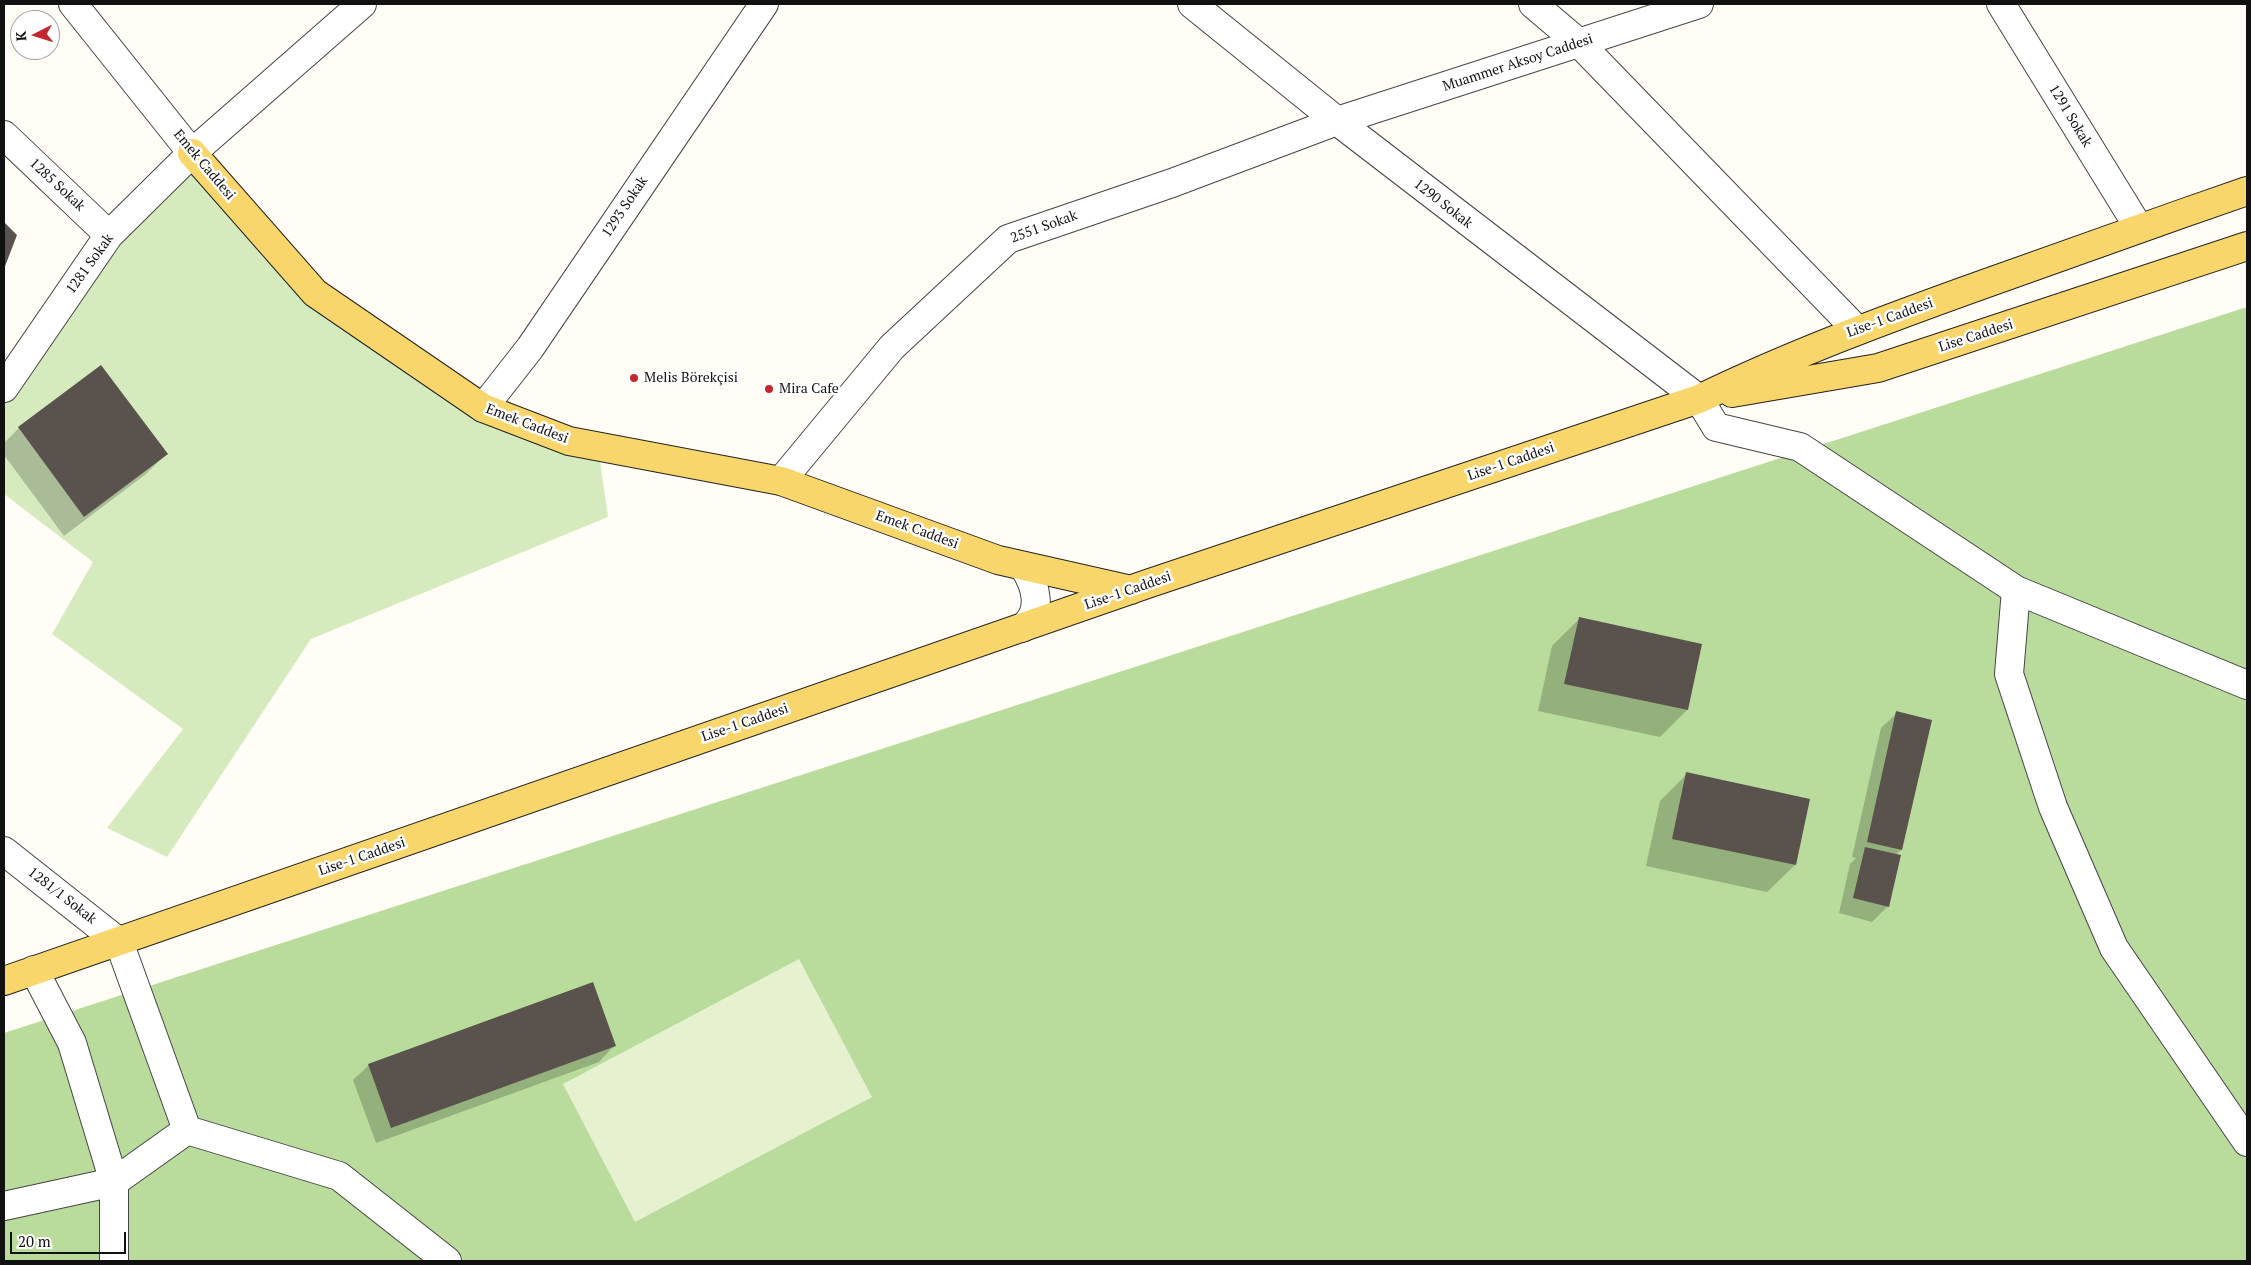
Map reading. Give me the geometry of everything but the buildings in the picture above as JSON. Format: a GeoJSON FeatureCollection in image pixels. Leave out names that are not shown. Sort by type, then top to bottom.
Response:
{"type":"FeatureCollection","features":[{"type":"Feature","properties":{"kind":"main road","name":"Emek Caddesi"},"geometry":{"type":"LineString","coordinates":[[192,153],[315,293],[483,408],[569,441],[781,481],[998,560],[1131,590]]}},
{"type":"Feature","properties":{"kind":"main road","name":"Lise-1 Caddesi"},"geometry":{"type":"LineString","coordinates":[[4,981],[1131,590],[1699,399],[1759,371],[1857,330],[2247,191]]}},
{"type":"Feature","properties":{"kind":"main road","name":"Lise Caddesi"},"geometry":{"type":"LineString","coordinates":[[1699,399],[1878,368],[2247,246]]}},
{"type":"Feature","properties":{"kind":"street","name":"Emek Caddesi"},"geometry":{"type":"LineString","coordinates":[[73,4],[192,153]]}},
{"type":"Feature","properties":{"kind":"street","name":"1281 Sokak"},"geometry":{"type":"LineString","coordinates":[[4,388],[110,235],[192,153],[362,4]]}},
{"type":"Feature","properties":{"kind":"street","name":"1293 Sokak"},"geometry":{"type":"LineString","coordinates":[[483,408],[530,348],[764,4]]}},
{"type":"Feature","properties":{"kind":"street","name":"1290 Sokak"},"geometry":{"type":"LineString","coordinates":[[1192,4],[1337,121],[1699,399]]}},
{"type":"Feature","properties":{"kind":"street"},"geometry":{"type":"LineString","coordinates":[[1533,4],[1579,43],[1857,330]]}},
{"type":"Feature","properties":{"kind":"street","name":"Muammer Aksoy Caddesi"},"geometry":{"type":"LineString","coordinates":[[1337,121],[1699,4]]}},
{"type":"Feature","properties":{"kind":"street","name":"1291 Sokak"},"geometry":{"type":"LineString","coordinates":[[2001,4],[2139,228]]}},
{"type":"Feature","properties":{"kind":"street","name":"2551 Sokak"},"geometry":{"type":"LineString","coordinates":[[781,481],[892,347],[1008,239],[1172,183],[1337,121]]}},
{"type":"Feature","properties":{"kind":"street","name":"1285 Sokak"},"geometry":{"type":"LineString","coordinates":[[4,136],[110,235]]}},
{"type":"Feature","properties":{"kind":"street"},"geometry":{"type":"LineString","coordinates":[[1699,399],[1716,427],[1800,447],[2016,590],[2247,685]]}},
{"type":"Feature","properties":{"kind":"street"},"geometry":{"type":"LineString","coordinates":[[1022,628],[1031,620],[1036,600],[1031,577],[1023,566]]}},
{"type":"Feature","properties":{"kind":"street"},"geometry":{"type":"LineString","coordinates":[[2016,590],[2009,674],[2053,807],[2114,948],[2247,1142]]}},
{"type":"Feature","properties":{"kind":"street","name":"1281/1 Sokak"},"geometry":{"type":"LineString","coordinates":[[4,851],[119,942]]}},
{"type":"Feature","properties":{"kind":"street"},"geometry":{"type":"LineString","coordinates":[[119,942],[187,1130]]}},
{"type":"Feature","properties":{"kind":"street"},"geometry":{"type":"LineString","coordinates":[[34,970],[72,1043],[114,1182],[114,1261]]}},
{"type":"Feature","properties":{"kind":"street"},"geometry":{"type":"LineString","coordinates":[[4,1206],[114,1182],[187,1130]]}},
{"type":"Feature","properties":{"kind":"street"},"geometry":{"type":"LineString","coordinates":[[187,1130],[339,1176],[447,1261]]}},
{"type":"Feature","properties":{"kind":"green space"},"geometry":{"type":"Polygon","coordinates":[[[192,153],[315,293],[483,408],[598,447],[608,517],[311,639],[167,857],[107,828],[183,729],[52,634],[93,562],[4,494],[4,388],[192,153]]]}},
{"type":"Feature","properties":{"kind":"green space"},"geometry":{"type":"Polygon","coordinates":[[[2247,307],[2247,1261],[4,1261],[4,1033],[2247,307]]]}},
{"type":"Feature","properties":{"kind":"green space"},"geometry":{"type":"Polygon","coordinates":[[[799,959],[872,1097],[635,1222],[563,1084],[799,959]]]}},
{"type":"Feature","properties":{"kind":"place","name":"Melis Börekçisi"},"geometry":{"type":"Point","coordinates":[634,378]}},
{"type":"Feature","properties":{"kind":"place","name":"Mira Cafe"},"geometry":{"type":"Point","coordinates":[769,389]}}]}
